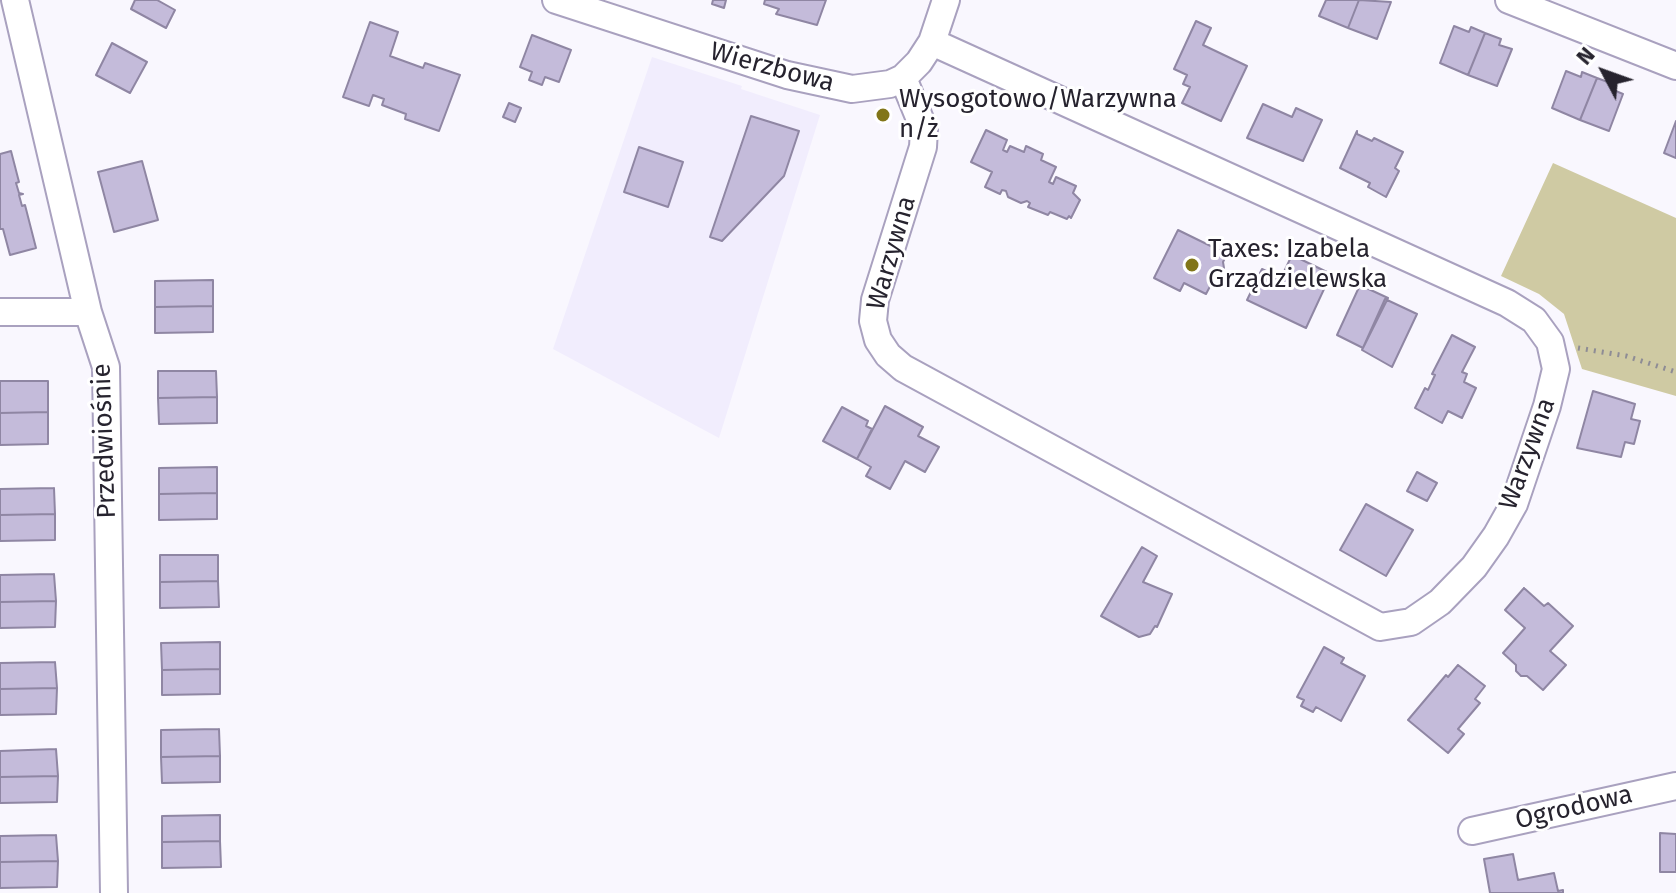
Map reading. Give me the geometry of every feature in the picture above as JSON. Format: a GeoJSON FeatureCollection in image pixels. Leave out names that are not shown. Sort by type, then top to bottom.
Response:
{"type":"FeatureCollection","features":[{"type":"Feature","properties":{"kind":"street","name":"Przedwiośnie"},"geometry":{"type":"LineString","coordinates":[[15,0],[88,312],[106,367],[114,893]]}},
{"type":"Feature","properties":{"kind":"street","name":"Wierzbowa"},"geometry":{"type":"LineString","coordinates":[[556,0],[679,42],[829,86],[874,88],[903,78]]}},
{"type":"Feature","properties":{"kind":"street"},"geometry":{"type":"LineString","coordinates":[[903,78],[919,62],[932,42],[946,0]]}},
{"type":"Feature","properties":{"kind":"street"},"geometry":{"type":"LineString","coordinates":[[1509,0],[1676,66]]}},
{"type":"Feature","properties":{"kind":"street","name":"Warzywna"},"geometry":{"type":"LineString","coordinates":[[903,78],[924,129],[923,147],[875,300],[873,321],[878,340],[888,355],[903,368],[1380,627],[1411,622],[1440,602],[1474,567],[1514,504],[1556,369],[1550,342],[1534,320],[1493,297],[932,42]]}},
{"type":"Feature","properties":{"kind":"street"},"geometry":{"type":"LineString","coordinates":[[0,312],[88,312]]}},
{"type":"Feature","properties":{"kind":"street","name":"Ogrodowa"},"geometry":{"type":"LineString","coordinates":[[1472,831],[1676,786]]}},
{"type":"Feature","properties":{"kind":"path"},"geometry":{"type":"LineString","coordinates":[[1569,347],[1626,356],[1676,372]]}},
{"type":"Feature","properties":{"kind":"shaded area"},"geometry":{"type":"Polygon","coordinates":[[[652,57],[820,115],[719,438],[553,349],[652,57]]]}},
{"type":"Feature","properties":{"kind":"shaded area"},"geometry":{"type":"Polygon","coordinates":[[[1553,163],[1676,218],[1676,396],[1582,369],[1564,314],[1539,294],[1501,276],[1553,163]]]}},
{"type":"Feature","properties":{"kind":"building"},"geometry":{"type":"Polygon","coordinates":[[[135,0],[157,0],[175,10],[166,28],[131,9],[135,0]]]}},
{"type":"Feature","properties":{"kind":"building"},"geometry":{"type":"Polygon","coordinates":[[[713,0],[726,0],[724,8],[712,4],[713,0]]]}},
{"type":"Feature","properties":{"kind":"building"},"geometry":{"type":"Polygon","coordinates":[[[765,0],[826,0],[817,25],[776,14],[779,9],[764,4],[765,0]]]}},
{"type":"Feature","properties":{"kind":"building"},"geometry":{"type":"Polygon","coordinates":[[[1326,0],[1359,0],[1348,28],[1319,16],[1326,0]]]}},
{"type":"Feature","properties":{"kind":"building"},"geometry":{"type":"Polygon","coordinates":[[[1359,0],[1391,2],[1377,39],[1348,28],[1359,0]]]}},
{"type":"Feature","properties":{"kind":"building"},"geometry":{"type":"Polygon","coordinates":[[[1196,21],[1211,28],[1203,45],[1247,66],[1221,121],[1182,103],[1190,87],[1183,84],[1187,75],[1174,69],[1196,21]]]}},
{"type":"Feature","properties":{"kind":"building"},"geometry":{"type":"Polygon","coordinates":[[[370,22],[398,32],[390,56],[423,68],[425,63],[460,75],[439,131],[405,119],[406,114],[382,105],[384,99],[373,95],[369,106],[343,97],[370,22]]]}},
{"type":"Feature","properties":{"kind":"building"},"geometry":{"type":"Polygon","coordinates":[[[1454,26],[1469,32],[1471,27],[1485,33],[1468,75],[1440,63],[1454,26]]]}},
{"type":"Feature","properties":{"kind":"building"},"geometry":{"type":"Polygon","coordinates":[[[1485,33],[1501,39],[1499,45],[1512,49],[1497,86],[1468,75],[1485,33]]]}},
{"type":"Feature","properties":{"kind":"building"},"geometry":{"type":"Polygon","coordinates":[[[532,35],[571,50],[559,82],[545,77],[542,85],[529,80],[532,72],[520,67],[532,35]]]}},
{"type":"Feature","properties":{"kind":"building"},"geometry":{"type":"Polygon","coordinates":[[[112,43],[147,62],[130,93],[96,75],[112,43]]]}},
{"type":"Feature","properties":{"kind":"building"},"geometry":{"type":"Polygon","coordinates":[[[1566,71],[1581,77],[1582,72],[1597,78],[1580,120],[1552,108],[1566,71]]]}},
{"type":"Feature","properties":{"kind":"building"},"geometry":{"type":"Polygon","coordinates":[[[1597,78],[1613,84],[1611,89],[1623,94],[1609,131],[1580,120],[1597,78]]]}},
{"type":"Feature","properties":{"kind":"building"},"geometry":{"type":"Polygon","coordinates":[[[509,103],[521,108],[515,122],[503,117],[509,103]]]}},
{"type":"Feature","properties":{"kind":"building"},"geometry":{"type":"Polygon","coordinates":[[[1263,104],[1292,117],[1296,108],[1322,120],[1303,161],[1247,138],[1263,104]]]}},
{"type":"Feature","properties":{"kind":"building"},"geometry":{"type":"Polygon","coordinates":[[[751,116],[799,131],[784,176],[722,241],[710,237],[751,116]]]}},
{"type":"Feature","properties":{"kind":"building"},"geometry":{"type":"Polygon","coordinates":[[[1676,121],[1676,158],[1664,153],[1676,121]]]}},
{"type":"Feature","properties":{"kind":"building"},"geometry":{"type":"Polygon","coordinates":[[[986,130],[1007,140],[1003,150],[1007,152],[1010,146],[1024,152],[1026,146],[1043,154],[1041,160],[1056,167],[1049,182],[1053,184],[1056,177],[1076,186],[1073,193],[1080,200],[1071,218],[1050,212],[1048,215],[1028,207],[1030,203],[1027,201],[1021,203],[1008,197],[1006,191],[1002,190],[1000,194],[985,187],[992,172],[971,162],[986,130]]]}},
{"type":"Feature","properties":{"kind":"building"},"geometry":{"type":"Polygon","coordinates":[[[1357,131],[1357,134],[1372,141],[1374,138],[1403,152],[1395,168],[1399,171],[1386,197],[1368,187],[1370,183],[1340,168],[1357,131]]]}},
{"type":"Feature","properties":{"kind":"building"},"geometry":{"type":"Polygon","coordinates":[[[639,147],[683,162],[668,207],[624,192],[639,147]]]}},
{"type":"Feature","properties":{"kind":"building"},"geometry":{"type":"Polygon","coordinates":[[[11,151],[19,182],[16,183],[19,193],[23,194],[19,195],[22,206],[25,205],[36,248],[10,255],[3,229],[0,229],[0,154],[11,151]]]}},
{"type":"Feature","properties":{"kind":"building"},"geometry":{"type":"Polygon","coordinates":[[[142,161],[158,220],[114,232],[98,172],[142,161]]]}},
{"type":"Feature","properties":{"kind":"building","name":"Taxes: Izabela Grządzielewska"},"geometry":{"type":"Polygon","coordinates":[[[1178,230],[1227,254],[1224,268],[1216,275],[1206,294],[1184,283],[1180,291],[1154,278],[1178,230]]]}},
{"type":"Feature","properties":{"kind":"building"},"geometry":{"type":"Polygon","coordinates":[[[1292,255],[1331,274],[1306,328],[1247,300],[1262,269],[1281,278],[1292,255]]]}},
{"type":"Feature","properties":{"kind":"building"},"geometry":{"type":"Polygon","coordinates":[[[213,280],[213,306],[155,307],[155,281],[213,280]]]}},
{"type":"Feature","properties":{"kind":"building"},"geometry":{"type":"Polygon","coordinates":[[[1360,285],[1388,298],[1363,348],[1337,335],[1360,285]]]}},
{"type":"Feature","properties":{"kind":"building"},"geometry":{"type":"Polygon","coordinates":[[[1385,299],[1417,314],[1392,367],[1362,350],[1385,299]]]}},
{"type":"Feature","properties":{"kind":"building"},"geometry":{"type":"Polygon","coordinates":[[[213,306],[213,332],[155,333],[155,307],[213,306]]]}},
{"type":"Feature","properties":{"kind":"building"},"geometry":{"type":"Polygon","coordinates":[[[1452,335],[1475,347],[1462,372],[1467,374],[1464,382],[1476,388],[1462,418],[1448,411],[1442,423],[1415,408],[1425,388],[1428,390],[1435,375],[1432,374],[1452,335]]]}},
{"type":"Feature","properties":{"kind":"building"},"geometry":{"type":"Polygon","coordinates":[[[158,371],[216,371],[217,397],[158,398],[158,371]]]}},
{"type":"Feature","properties":{"kind":"building"},"geometry":{"type":"Polygon","coordinates":[[[0,381],[48,381],[48,412],[0,413],[0,381]]]}},
{"type":"Feature","properties":{"kind":"building"},"geometry":{"type":"Polygon","coordinates":[[[1593,391],[1635,404],[1631,419],[1640,421],[1634,444],[1625,442],[1621,457],[1577,448],[1593,391]]]}},
{"type":"Feature","properties":{"kind":"building"},"geometry":{"type":"Polygon","coordinates":[[[217,397],[217,423],[159,424],[158,398],[217,397]]]}},
{"type":"Feature","properties":{"kind":"building"},"geometry":{"type":"Polygon","coordinates":[[[885,406],[923,427],[918,436],[939,447],[925,472],[905,461],[890,489],[866,476],[871,467],[857,459],[885,406]]]}},
{"type":"Feature","properties":{"kind":"building"},"geometry":{"type":"Polygon","coordinates":[[[842,407],[868,421],[866,426],[872,429],[857,459],[823,441],[842,407]]]}},
{"type":"Feature","properties":{"kind":"building"},"geometry":{"type":"Polygon","coordinates":[[[48,412],[48,444],[0,445],[0,413],[48,412]]]}},
{"type":"Feature","properties":{"kind":"building"},"geometry":{"type":"Polygon","coordinates":[[[217,467],[217,493],[159,494],[159,468],[217,467]]]}},
{"type":"Feature","properties":{"kind":"building"},"geometry":{"type":"Polygon","coordinates":[[[1417,472],[1437,483],[1427,501],[1407,491],[1417,472]]]}},
{"type":"Feature","properties":{"kind":"building"},"geometry":{"type":"Polygon","coordinates":[[[54,488],[55,514],[0,515],[0,489],[54,488]]]}},
{"type":"Feature","properties":{"kind":"building"},"geometry":{"type":"Polygon","coordinates":[[[217,493],[217,519],[159,520],[159,494],[217,493]]]}},
{"type":"Feature","properties":{"kind":"building"},"geometry":{"type":"Polygon","coordinates":[[[1366,504],[1413,530],[1386,576],[1340,550],[1366,504]]]}},
{"type":"Feature","properties":{"kind":"building"},"geometry":{"type":"Polygon","coordinates":[[[55,514],[55,540],[0,541],[0,515],[55,514]]]}},
{"type":"Feature","properties":{"kind":"building"},"geometry":{"type":"Polygon","coordinates":[[[1142,547],[1157,556],[1143,582],[1172,594],[1157,627],[1150,634],[1139,637],[1101,616],[1142,547]]]}},
{"type":"Feature","properties":{"kind":"building"},"geometry":{"type":"Polygon","coordinates":[[[160,555],[218,555],[218,581],[160,582],[160,555]]]}},
{"type":"Feature","properties":{"kind":"building"},"geometry":{"type":"Polygon","coordinates":[[[54,574],[56,601],[0,602],[0,575],[54,574]]]}},
{"type":"Feature","properties":{"kind":"building"},"geometry":{"type":"Polygon","coordinates":[[[218,581],[219,607],[160,608],[160,582],[218,581]]]}},
{"type":"Feature","properties":{"kind":"building"},"geometry":{"type":"Polygon","coordinates":[[[1524,588],[1544,606],[1548,603],[1573,626],[1550,651],[1566,665],[1543,690],[1527,676],[1521,676],[1516,671],[1516,665],[1503,653],[1525,628],[1505,610],[1524,588]]]}},
{"type":"Feature","properties":{"kind":"building"},"geometry":{"type":"Polygon","coordinates":[[[56,601],[55,627],[0,628],[0,602],[56,601]]]}},
{"type":"Feature","properties":{"kind":"building"},"geometry":{"type":"Polygon","coordinates":[[[220,642],[220,669],[162,670],[161,643],[220,642]]]}},
{"type":"Feature","properties":{"kind":"building"},"geometry":{"type":"Polygon","coordinates":[[[1324,647],[1344,658],[1341,663],[1365,676],[1341,721],[1316,707],[1313,712],[1301,706],[1304,700],[1297,697],[1324,647]]]}},
{"type":"Feature","properties":{"kind":"building"},"geometry":{"type":"Polygon","coordinates":[[[55,662],[57,688],[0,689],[0,663],[55,662]]]}},
{"type":"Feature","properties":{"kind":"building"},"geometry":{"type":"Polygon","coordinates":[[[1458,665],[1485,686],[1475,699],[1480,703],[1458,729],[1464,734],[1448,753],[1408,720],[1458,665]]]}},
{"type":"Feature","properties":{"kind":"building"},"geometry":{"type":"Polygon","coordinates":[[[220,669],[220,694],[162,695],[162,670],[220,669]]]}},
{"type":"Feature","properties":{"kind":"building"},"geometry":{"type":"Polygon","coordinates":[[[57,688],[56,714],[0,715],[0,689],[57,688]]]}},
{"type":"Feature","properties":{"kind":"building"},"geometry":{"type":"Polygon","coordinates":[[[219,729],[220,756],[161,757],[161,730],[219,729]]]}},
{"type":"Feature","properties":{"kind":"building"},"geometry":{"type":"Polygon","coordinates":[[[56,749],[58,776],[0,777],[0,751],[56,749]]]}},
{"type":"Feature","properties":{"kind":"building"},"geometry":{"type":"Polygon","coordinates":[[[220,756],[220,782],[162,783],[161,757],[220,756]]]}},
{"type":"Feature","properties":{"kind":"building"},"geometry":{"type":"Polygon","coordinates":[[[58,776],[57,802],[0,803],[0,777],[58,776]]]}},
{"type":"Feature","properties":{"kind":"building"},"geometry":{"type":"Polygon","coordinates":[[[220,815],[220,841],[162,842],[162,816],[220,815]]]}},
{"type":"Feature","properties":{"kind":"building"},"geometry":{"type":"Polygon","coordinates":[[[1660,833],[1676,834],[1676,872],[1660,872],[1660,833]]]}},
{"type":"Feature","properties":{"kind":"building"},"geometry":{"type":"Polygon","coordinates":[[[56,835],[58,861],[0,862],[0,836],[56,835]]]}},
{"type":"Feature","properties":{"kind":"building"},"geometry":{"type":"Polygon","coordinates":[[[220,841],[221,867],[162,868],[162,842],[220,841]]]}},
{"type":"Feature","properties":{"kind":"building"},"geometry":{"type":"Polygon","coordinates":[[[1513,854],[1518,880],[1554,873],[1558,891],[1563,890],[1563,893],[1490,893],[1484,859],[1513,854]]]}},
{"type":"Feature","properties":{"kind":"building"},"geometry":{"type":"Polygon","coordinates":[[[58,861],[57,887],[0,888],[0,862],[58,861]]]}},
{"type":"Feature","properties":{"kind":"place","name":"Wysogotowo/Warzywna n/ż"},"geometry":{"type":"Point","coordinates":[883,115]}},
{"type":"Feature","properties":{"kind":"place","name":"Taxes: Izabela Grządzielewska"},"geometry":{"type":"Point","coordinates":[1192,265]}}]}
